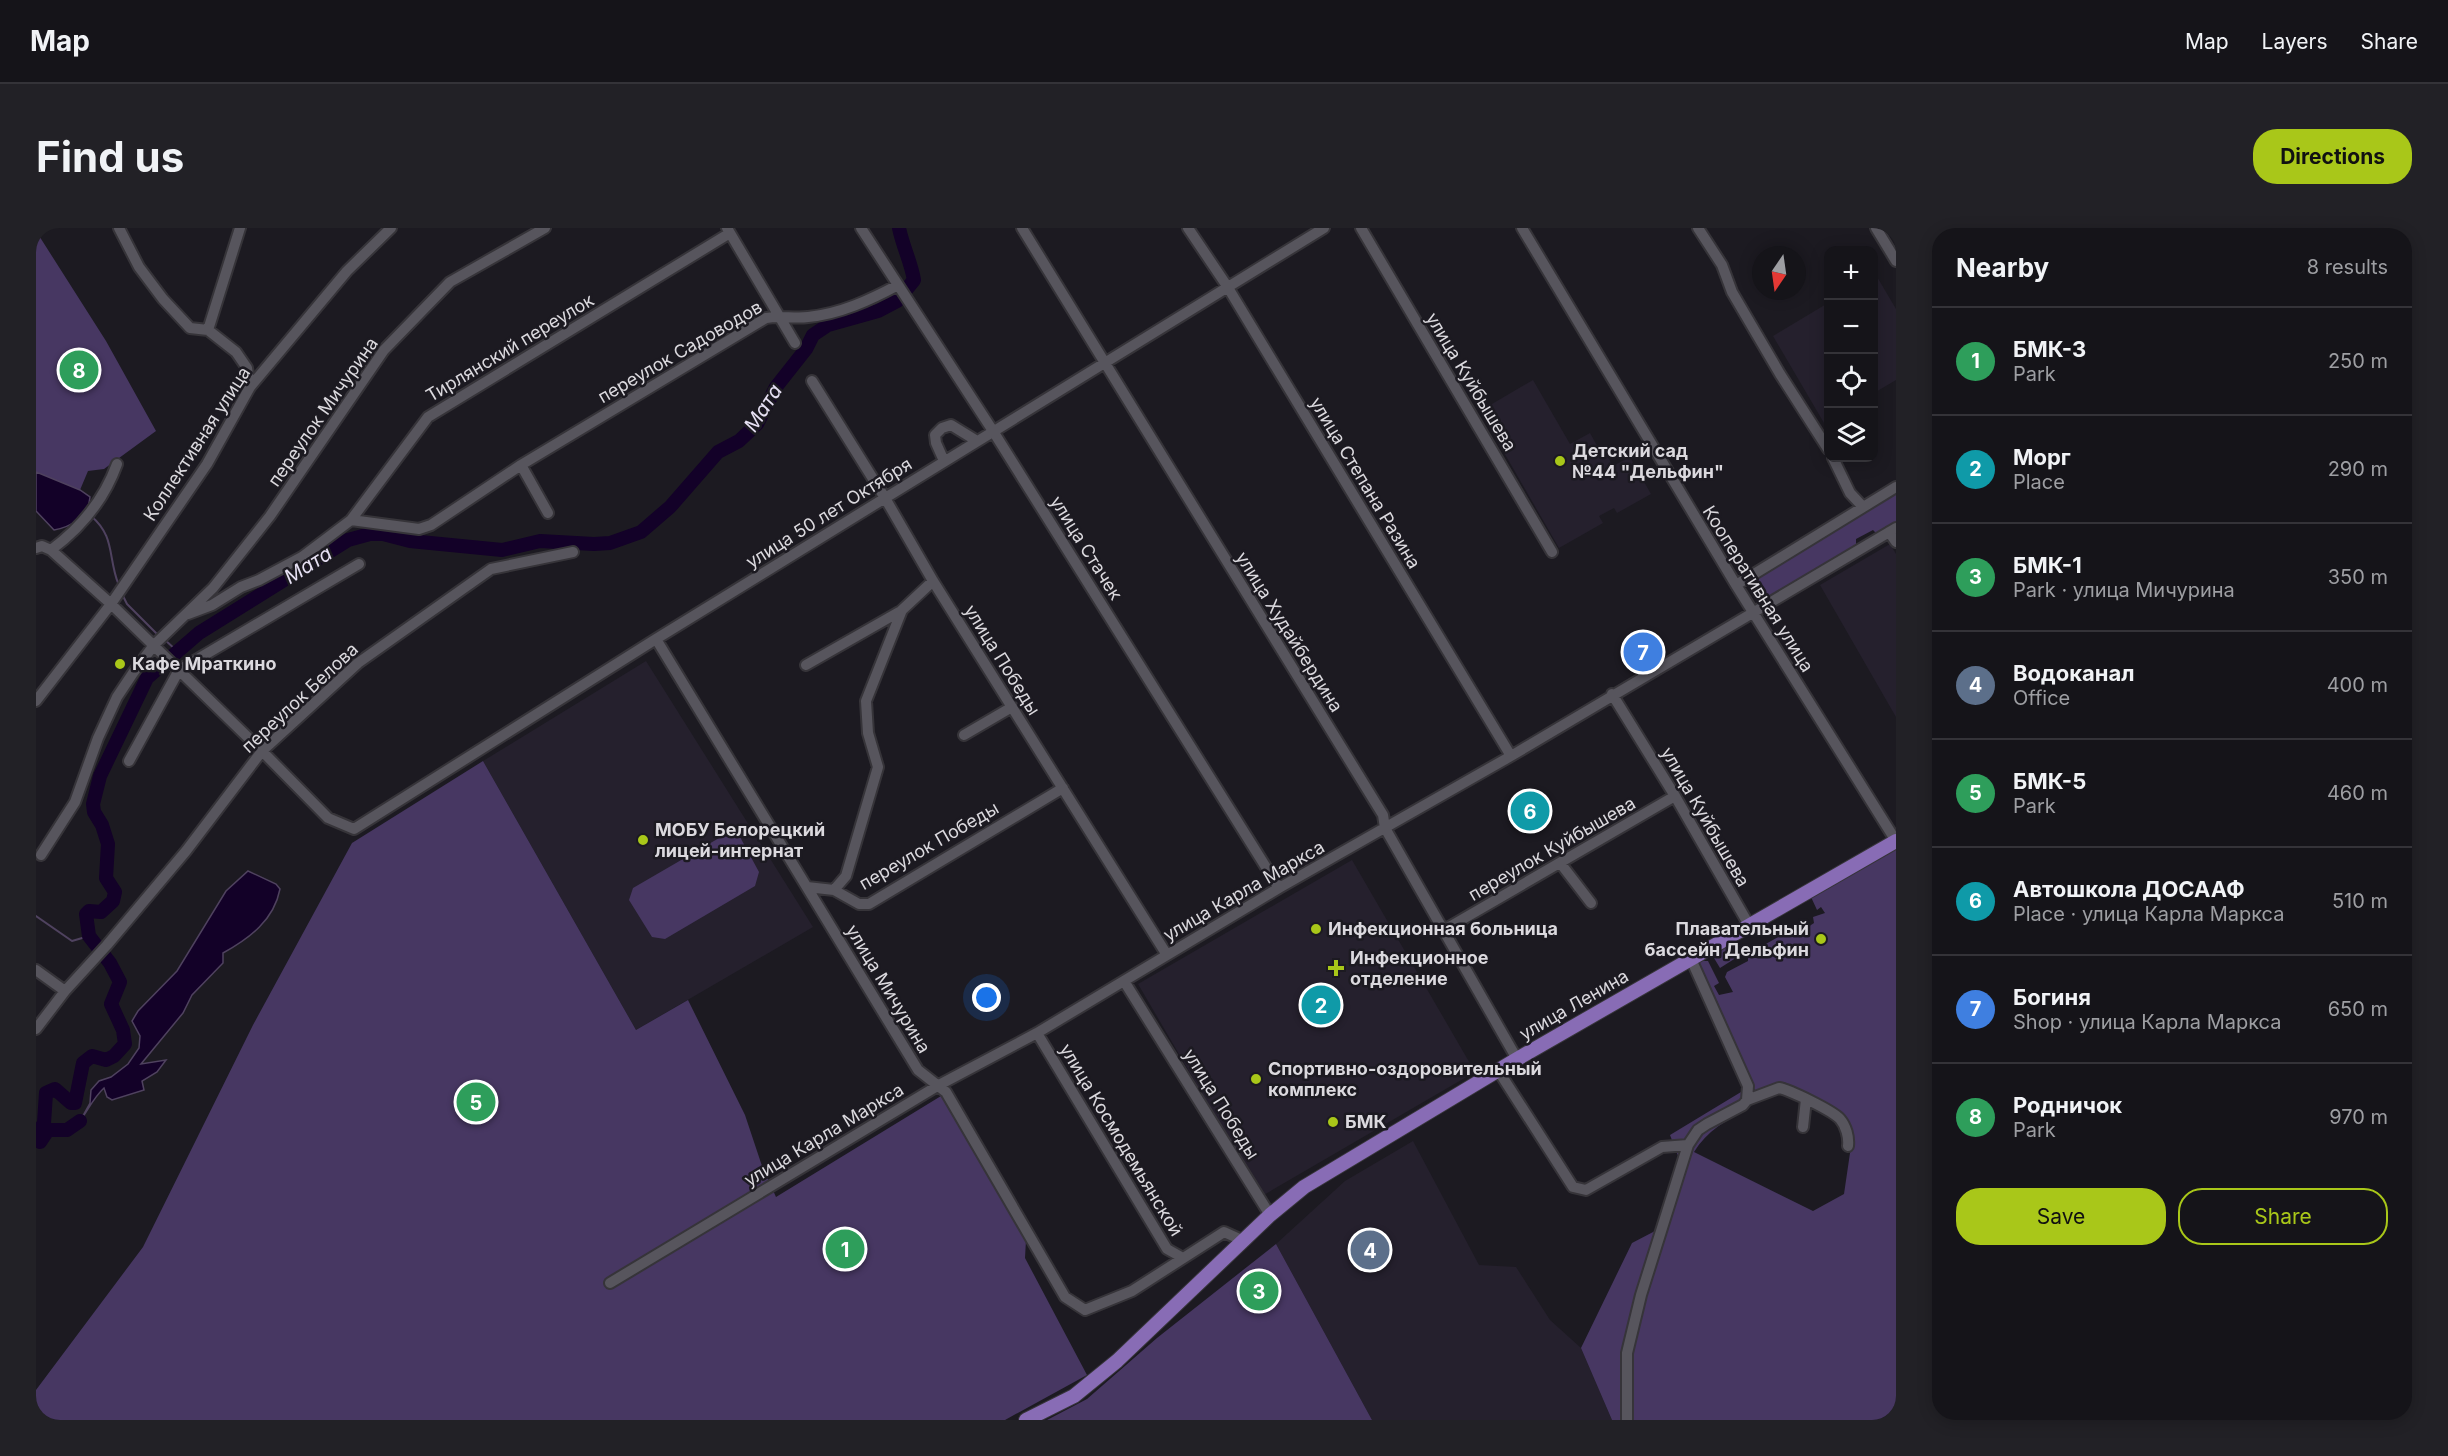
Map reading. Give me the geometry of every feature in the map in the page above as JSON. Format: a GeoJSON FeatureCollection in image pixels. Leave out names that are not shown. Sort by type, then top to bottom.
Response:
{"type":"FeatureCollection","features":[{"type":"Feature","properties":{"kind":"main road","name":"улица Ленина"},"geometry":{"type":"LineString","coordinates":[[1026,1420],[1074,1396],[1117,1361],[1270,1215],[1304,1187],[1498,1070],[1896,841]]}},
{"type":"Feature","properties":{"kind":"street"},"geometry":{"type":"LineString","coordinates":[[119,228],[139,267],[163,299],[190,328],[208,330],[236,352],[247,369],[250,387]]}},
{"type":"Feature","properties":{"kind":"street"},"geometry":{"type":"LineString","coordinates":[[208,330],[240,228]]}},
{"type":"Feature","properties":{"kind":"street","name":"Коллективная улица"},"geometry":{"type":"LineString","coordinates":[[36,701],[111,604],[207,464],[250,387],[347,271],[391,228]]}},
{"type":"Feature","properties":{"kind":"street","name":"переулок Мичурина"},"geometry":{"type":"LineString","coordinates":[[159,640],[213,588],[270,516],[384,350],[450,282],[545,228]]}},
{"type":"Feature","properties":{"kind":"street","name":"улица Стачек"},"geometry":{"type":"LineString","coordinates":[[861,228],[993,431],[1279,888]]}},
{"type":"Feature","properties":{"kind":"street","name":"улица Худайбердина"},"geometry":{"type":"LineString","coordinates":[[1022,228],[1382,814],[1385,828],[1517,1059]]}},
{"type":"Feature","properties":{"kind":"street","name":"улица Степана Разина"},"geometry":{"type":"LineString","coordinates":[[1188,228],[1227,286],[1511,756]]}},
{"type":"Feature","properties":{"kind":"street","name":"улица 50 лет Октября"},"geometry":{"type":"LineString","coordinates":[[262,751],[328,819],[354,829],[656,639],[1324,228]]}},
{"type":"Feature","properties":{"kind":"street","name":"улица Куйбышева"},"geometry":{"type":"LineString","coordinates":[[1361,228],[1552,552]]}},
{"type":"Feature","properties":{"kind":"street","name":"Кооперативная улица"},"geometry":{"type":"LineString","coordinates":[[1522,228],[1736,585],[1896,841]]}},
{"type":"Feature","properties":{"kind":"street"},"geometry":{"type":"LineString","coordinates":[[1698,228],[1722,265],[1732,292],[1780,374],[1824,443]]}},
{"type":"Feature","properties":{"kind":"street"},"geometry":{"type":"LineString","coordinates":[[1876,228],[1896,261]]}},
{"type":"Feature","properties":{"kind":"street"},"geometry":{"type":"LineString","coordinates":[[729,231],[795,343]]}},
{"type":"Feature","properties":{"kind":"street","name":"Тирлянский переулок"},"geometry":{"type":"LineString","coordinates":[[184,616],[212,605],[240,587],[259,580],[302,557],[351,520],[428,417],[729,231]]}},
{"type":"Feature","properties":{"kind":"street","name":"переулок Садоводов"},"geometry":{"type":"LineString","coordinates":[[351,520],[419,529],[431,525],[521,465],[766,318],[778,315],[808,318],[861,304],[898,285]]}},
{"type":"Feature","properties":{"kind":"street","name":"улица Победы"},"geometry":{"type":"LineString","coordinates":[[812,381],[885,498],[933,581],[1167,955]]}},
{"type":"Feature","properties":{"kind":"street"},"geometry":{"type":"LineString","coordinates":[[944,461],[935,435],[942,428],[951,426],[962,430],[977,441]]}},
{"type":"Feature","properties":{"kind":"street"},"geometry":{"type":"LineString","coordinates":[[1835,462],[1850,493],[1863,507]]}},
{"type":"Feature","properties":{"kind":"street"},"geometry":{"type":"LineString","coordinates":[[51,550],[70,536],[107,490],[117,464]]}},
{"type":"Feature","properties":{"kind":"street"},"geometry":{"type":"LineString","coordinates":[[521,465],[548,513]]}},
{"type":"Feature","properties":{"kind":"street"},"geometry":{"type":"LineString","coordinates":[[1736,585],[1896,487]]}},
{"type":"Feature","properties":{"kind":"street"},"geometry":{"type":"LineString","coordinates":[[1893,530],[1896,542]]}},
{"type":"Feature","properties":{"kind":"street","name":"улица Карла Маркса"},"geometry":{"type":"LineString","coordinates":[[610,1283],[939,1085],[1037,1033],[1279,888],[1511,756],[1612,694],[1893,530]]}},
{"type":"Feature","properties":{"kind":"street"},"geometry":{"type":"LineString","coordinates":[[36,548],[42,546],[51,550],[111,604],[159,640],[178,670],[262,751]]}},
{"type":"Feature","properties":{"kind":"street","name":"переулок Белова"},"geometry":{"type":"LineString","coordinates":[[36,1029],[65,991],[107,945],[186,850],[262,751],[358,663],[491,570],[573,552]]}},
{"type":"Feature","properties":{"kind":"street"},"geometry":{"type":"LineString","coordinates":[[129,760],[178,670],[359,564]]}},
{"type":"Feature","properties":{"kind":"street"},"geometry":{"type":"LineString","coordinates":[[806,665],[893,617],[933,581]]}},
{"type":"Feature","properties":{"kind":"street"},"geometry":{"type":"LineString","coordinates":[[834,890],[846,876],[878,767],[868,733],[866,701],[902,610]]}},
{"type":"Feature","properties":{"kind":"street","name":"улица Мичурина"},"geometry":{"type":"LineString","coordinates":[[656,639],[918,1070],[946,1092],[1065,1297],[1085,1310],[1132,1291],[1224,1232],[1244,1241]]}},
{"type":"Feature","properties":{"kind":"street"},"geometry":{"type":"LineString","coordinates":[[41,855],[75,802],[98,738],[117,697],[159,640]]}},
{"type":"Feature","properties":{"kind":"street","name":"улица Куйбышева"},"geometry":{"type":"LineString","coordinates":[[1612,694],[1675,796],[1749,925]]}},
{"type":"Feature","properties":{"kind":"street"},"geometry":{"type":"LineString","coordinates":[[964,735],[1012,707]]}},
{"type":"Feature","properties":{"kind":"street","name":"переулок Победы"},"geometry":{"type":"LineString","coordinates":[[807,886],[834,890],[859,904],[869,904],[1063,788]]}},
{"type":"Feature","properties":{"kind":"street","name":"переулок Куйбышева"},"geometry":{"type":"LineString","coordinates":[[1444,930],[1675,796]]}},
{"type":"Feature","properties":{"kind":"street"},"geometry":{"type":"LineString","coordinates":[[1561,864],[1591,903]]}},
{"type":"Feature","properties":{"kind":"street"},"geometry":{"type":"LineString","coordinates":[[1627,1420],[1627,1353],[1641,1295],[1688,1145],[1698,1130],[1743,1106],[1747,1100],[1748,1086],[1691,959]]}},
{"type":"Feature","properties":{"kind":"street"},"geometry":{"type":"LineString","coordinates":[[36,970],[65,991]]}},
{"type":"Feature","properties":{"kind":"street","name":"улица Победы"},"geometry":{"type":"LineString","coordinates":[[1124,981],[1270,1215]]}},
{"type":"Feature","properties":{"kind":"street","name":"улица Космодемьянской"},"geometry":{"type":"LineString","coordinates":[[1037,1033],[1167,1249],[1183,1258]]}},
{"type":"Feature","properties":{"kind":"street"},"geometry":{"type":"LineString","coordinates":[[1498,1070],[1573,1187],[1586,1190],[1662,1147],[1688,1145]]}},
{"type":"Feature","properties":{"kind":"street"},"geometry":{"type":"LineString","coordinates":[[1747,1100],[1779,1088],[1806,1099],[1840,1118],[1849,1137],[1848,1146]]}},
{"type":"Feature","properties":{"kind":"street"},"geometry":{"type":"LineString","coordinates":[[1803,1127],[1806,1099]]}},
{"type":"Feature","properties":{"kind":"shaded area"},"geometry":{"type":"Polygon","coordinates":[[[36,231],[106,341],[156,431],[104,469],[88,471],[80,490],[36,472],[36,231]]]}},
{"type":"Feature","properties":{"kind":"shaded area"},"geometry":{"type":"Polygon","coordinates":[[[1878,278],[1896,309],[1896,380],[1878,391],[1878,278]]]}},
{"type":"Feature","properties":{"kind":"shaded area"},"geometry":{"type":"Polygon","coordinates":[[[1824,305],[1824,423],[1773,336],[1824,305]]]}},
{"type":"Feature","properties":{"kind":"shaded area","name":"Детский сад №44 \"Дельфин\""},"geometry":{"type":"Polygon","coordinates":[[[1533,380],[1570,444],[1590,433],[1600,451],[1603,449],[1613,466],[1630,457],[1651,494],[1617,513],[1614,508],[1599,516],[1603,523],[1559,548],[1480,411],[1533,380]]]}},
{"type":"Feature","properties":{"kind":"shaded area"},"geometry":{"type":"Polygon","coordinates":[[[36,472],[80,490],[90,497],[86,510],[78,520],[54,530],[36,511],[36,472]]]}},
{"type":"Feature","properties":{"kind":"shaded area"},"geometry":{"type":"Polygon","coordinates":[[[1896,494],[1896,524],[1878,535],[1873,530],[1856,539],[1856,547],[1770,598],[1754,595],[1751,589],[1752,580],[1896,494]]]}},
{"type":"Feature","properties":{"kind":"shaded area"},"geometry":{"type":"Polygon","coordinates":[[[1890,544],[1896,554],[1896,717],[1820,585],[1890,544]]]}},
{"type":"Feature","properties":{"kind":"shaded area","name":"МОБУ Белорецкий лицей-интернат"},"geometry":{"type":"Polygon","coordinates":[[[646,661],[813,927],[636,1030],[483,761],[646,661]]]}},
{"type":"Feature","properties":{"kind":"shaded area"},"geometry":{"type":"Polygon","coordinates":[[[483,761],[636,1030],[688,1000],[745,1115],[762,1166],[776,1197],[941,1096],[1026,1240],[1025,1258],[1087,1375],[1005,1420],[36,1420],[36,1390],[143,1247],[253,1025],[352,843],[483,761]]]}},
{"type":"Feature","properties":{"kind":"shaded area"},"geometry":{"type":"Polygon","coordinates":[[[726,834],[740,837],[759,872],[755,886],[665,939],[652,937],[629,900],[633,888],[726,834]]]}},
{"type":"Feature","properties":{"kind":"shaded area"},"geometry":{"type":"Polygon","coordinates":[[[1896,847],[1896,1420],[1612,1420],[1581,1348],[1632,1243],[1655,1231],[1680,1161],[1670,1135],[1741,1092],[1748,1109],[1718,1127],[1694,1152],[1813,1211],[1844,1194],[1850,1153],[1855,1141],[1842,1115],[1784,1082],[1756,1093],[1717,1001],[1714,1002],[1699,967],[1700,961],[1708,961],[1719,983],[1714,986],[1719,995],[1733,992],[1725,977],[1727,972],[1748,961],[1748,954],[1803,923],[1808,927],[1814,923],[1813,917],[1825,913],[1821,907],[1817,910],[1811,897],[1896,847]]]}},
{"type":"Feature","properties":{"kind":"shaded area"},"geometry":{"type":"Polygon","coordinates":[[[1352,860],[1475,1072],[1262,1196],[1138,984],[1352,860]]]}},
{"type":"Feature","properties":{"kind":"shaded area"},"geometry":{"type":"Polygon","coordinates":[[[248,871],[276,884],[280,889],[277,900],[266,919],[251,934],[223,953],[223,963],[192,995],[183,1013],[141,1064],[166,1060],[157,1072],[142,1081],[144,1090],[112,1100],[107,1097],[104,1088],[80,1121],[90,1103],[91,1090],[99,1081],[111,1077],[128,1064],[139,1048],[140,1036],[132,1021],[138,1011],[177,971],[226,891],[248,871]]]}},
{"type":"Feature","properties":{"kind":"shaded area"},"geometry":{"type":"Polygon","coordinates":[[[1729,945],[1739,956],[1720,968],[1714,958],[1715,952],[1729,945]]]}},
{"type":"Feature","properties":{"kind":"shaded area"},"geometry":{"type":"Polygon","coordinates":[[[1413,1141],[1479,1265],[1516,1267],[1550,1320],[1581,1348],[1612,1420],[1372,1420],[1276,1244],[1345,1181],[1413,1141]]]}},
{"type":"Feature","properties":{"kind":"shaded area"},"geometry":{"type":"Polygon","coordinates":[[[1276,1244],[1372,1420],[1047,1420],[1087,1399],[1157,1338],[1276,1244]]]}},
{"type":"Feature","properties":{"kind":"waterway","name":"Мата"},"geometry":{"type":"LineString","coordinates":[[36,1136],[44,1123],[46,1093],[55,1089],[71,1103],[75,1103],[83,1063],[92,1056],[106,1060],[114,1056],[125,1044],[123,1030],[111,1004],[120,982],[110,963],[89,936],[86,914],[89,911],[101,912],[113,901],[115,892],[106,878],[108,844],[102,825],[94,812],[93,804],[100,776],[147,678],[199,633],[348,540],[370,534],[383,534],[410,541],[502,550],[540,541],[610,543],[641,532],[670,507],[718,452],[739,441],[757,424],[776,387],[806,349],[813,335],[828,325],[878,311],[897,301],[914,280],[899,228]]}},
{"type":"Feature","properties":{"kind":"waterway"},"geometry":{"type":"LineString","coordinates":[[91,516],[104,531],[118,583]]}},
{"type":"Feature","properties":{"kind":"waterway"},"geometry":{"type":"LineString","coordinates":[[123,596],[127,604],[159,636]]}},
{"type":"Feature","properties":{"kind":"waterway"},"geometry":{"type":"LineString","coordinates":[[164,639],[177,651]]}},
{"type":"Feature","properties":{"kind":"waterway"},"geometry":{"type":"LineString","coordinates":[[36,916],[72,941],[89,936]]}},
{"type":"Feature","properties":{"kind":"waterway"},"geometry":{"type":"LineString","coordinates":[[40,1142],[48,1130],[67,1130],[80,1121]]}},
{"type":"Feature","properties":{"kind":"place","name":"Родничок"},"geometry":{"type":"Point","coordinates":[79,370]}},
{"type":"Feature","properties":{"kind":"place","name":"Детский сад №44 \"Дельфин\""},"geometry":{"type":"Point","coordinates":[1560,461]}},
{"type":"Feature","properties":{"kind":"place","name":"Богиня"},"geometry":{"type":"Point","coordinates":[1643,652]}},
{"type":"Feature","properties":{"kind":"place","name":"Кафе Мраткино"},"geometry":{"type":"Point","coordinates":[120,664]}},
{"type":"Feature","properties":{"kind":"place","name":"Автошкола ДОСААФ"},"geometry":{"type":"Point","coordinates":[1530,811]}},
{"type":"Feature","properties":{"kind":"place","name":"МОБУ Белорецкий лицей-интернат"},"geometry":{"type":"Point","coordinates":[643,840]}},
{"type":"Feature","properties":{"kind":"place","name":"Инфекционная больница"},"geometry":{"type":"Point","coordinates":[1316,929]}},
{"type":"Feature","properties":{"kind":"place","name":"Плавательный бассейн Дельфин"},"geometry":{"type":"Point","coordinates":[1821,939]}},
{"type":"Feature","properties":{"kind":"place","name":"Инфекционное отделение"},"geometry":{"type":"Point","coordinates":[1336,968]}},
{"type":"Feature","properties":{"kind":"place","name":"Морг"},"geometry":{"type":"Point","coordinates":[1321,1005]}},
{"type":"Feature","properties":{"kind":"place","name":"Спортивно-оздоровительный комплекс"},"geometry":{"type":"Point","coordinates":[1256,1079]}},
{"type":"Feature","properties":{"kind":"place","name":"БМК-5"},"geometry":{"type":"Point","coordinates":[476,1102]}},
{"type":"Feature","properties":{"kind":"place","name":"БМК"},"geometry":{"type":"Point","coordinates":[1333,1122]}},
{"type":"Feature","properties":{"kind":"place","name":"БМК-3"},"geometry":{"type":"Point","coordinates":[845,1249]}},
{"type":"Feature","properties":{"kind":"place","name":"Водоканал"},"geometry":{"type":"Point","coordinates":[1370,1250]}},
{"type":"Feature","properties":{"kind":"place","name":"БМК-1"},"geometry":{"type":"Point","coordinates":[1259,1291]}}]}
